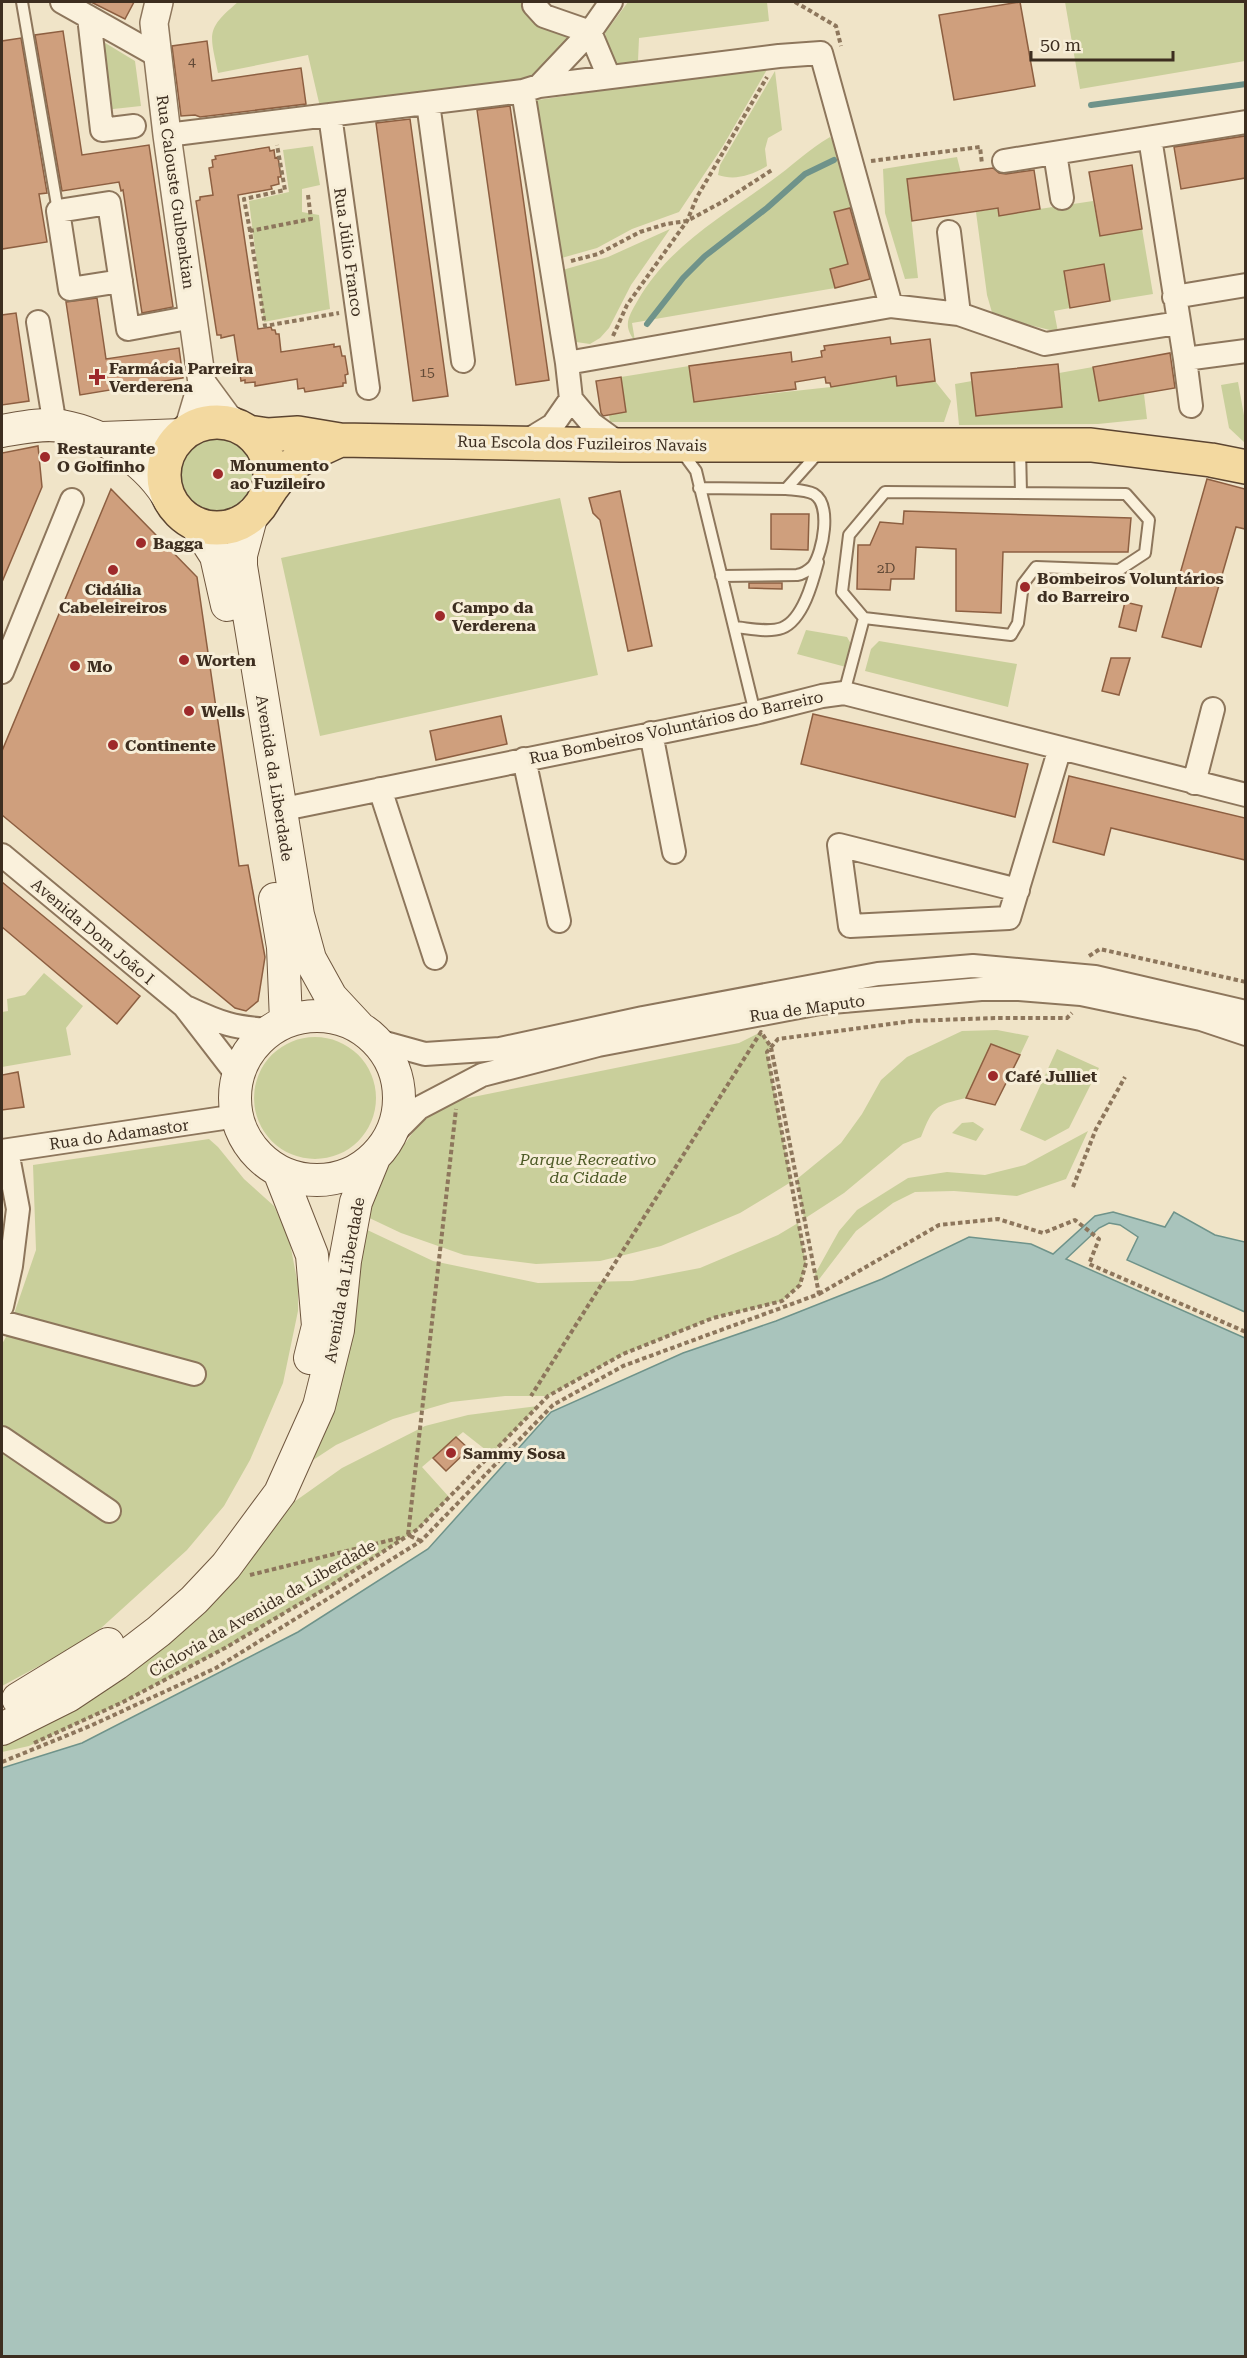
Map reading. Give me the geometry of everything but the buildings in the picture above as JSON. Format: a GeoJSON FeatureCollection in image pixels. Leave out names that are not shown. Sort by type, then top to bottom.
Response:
{"type":"FeatureCollection","features":[{"type":"Feature","properties":{"kind":"main road"},"geometry":{"type":"LineString","coordinates":[[102,438],[142,466],[164,489],[171,502],[181,514],[195,523],[210,528],[240,523],[258,508],[269,485],[268,463],[259,442],[245,430],[228,423],[201,424],[185,433],[171,449],[165,466],[165,485],[171,502]]}},
{"type":"Feature","properties":{"kind":"main road"},"geometry":{"type":"LineString","coordinates":[[2,432],[55,426],[102,438],[185,433]]}},
{"type":"Feature","properties":{"kind":"main road","name":"Rua Escola dos Fuzileiros Navais"},"geometry":{"type":"LineString","coordinates":[[245,430],[268,435],[298,433],[340,440],[621,445],[1091,445],[1211,460],[1245,467]]}},
{"type":"Feature","properties":{"kind":"main road","name":"Rua Escola dos Fuzileiros Navais"},"geometry":{"type":"LineString","coordinates":[[258,508],[288,467],[303,457],[340,440]]}},
{"type":"Feature","properties":{"kind":"main road","name":"Avenida da Liberdade"},"geometry":{"type":"LineString","coordinates":[[258,508],[241,555],[241,566],[279,810],[298,915],[310,959],[331,997],[368,1033]]}},
{"type":"Feature","properties":{"kind":"main road","name":"Avenida da Liberdade"},"geometry":{"type":"LineString","coordinates":[[195,523],[216,556],[221,570],[283,947],[278,1025]]}},
{"type":"Feature","properties":{"kind":"main road"},"geometry":{"type":"LineString","coordinates":[[310,1015],[335,1017],[368,1033],[392,1062],[399,1087],[398,1113],[382,1147],[357,1170],[338,1177],[319,1180],[298,1178],[279,1171],[260,1157],[245,1138],[237,1116],[234,1096],[245,1057],[256,1042],[278,1025],[310,1015]]}},
{"type":"Feature","properties":{"kind":"main road","name":"Avenida da Liberdade"},"geometry":{"type":"LineString","coordinates":[[11,1739],[68,1695],[116,1664],[194,1600],[226,1566],[280,1493],[320,1406],[338,1330],[345,1261],[356,1202],[382,1147]]}},
{"type":"Feature","properties":{"kind":"main road","name":"Avenida da Liberdade"},"geometry":{"type":"LineString","coordinates":[[2,1705],[25,1697],[108,1644],[161,1602],[209,1554],[239,1517],[265,1478],[296,1416],[318,1326],[312,1255],[279,1171]]}},
{"type":"Feature","properties":{"kind":"street"},"geometry":{"type":"LineString","coordinates":[[62,2],[158,56]]}},
{"type":"Feature","properties":{"kind":"street","name":"Rua Calouste Gulbenkian"},"geometry":{"type":"LineString","coordinates":[[159,2],[154,23],[167,135],[202,383],[185,433]]}},
{"type":"Feature","properties":{"kind":"street"},"geometry":{"type":"LineString","coordinates":[[535,2],[534,5],[544,16],[590,32],[609,77]]}},
{"type":"Feature","properties":{"kind":"street"},"geometry":{"type":"LineString","coordinates":[[531,89],[590,32],[610,2]]}},
{"type":"Feature","properties":{"kind":"street"},"geometry":{"type":"LineString","coordinates":[[89,17],[102,130],[134,126]]}},
{"type":"Feature","properties":{"kind":"street"},"geometry":{"type":"LineString","coordinates":[[167,135],[428,103],[609,77],[821,53],[891,306]]}},
{"type":"Feature","properties":{"kind":"street"},"geometry":{"type":"LineString","coordinates":[[531,89],[550,267],[571,399],[592,424],[621,445]]}},
{"type":"Feature","properties":{"kind":"street"},"geometry":{"type":"LineString","coordinates":[[428,103],[463,361]]}},
{"type":"Feature","properties":{"kind":"street","name":"Rua Júlio Franco"},"geometry":{"type":"LineString","coordinates":[[330,115],[368,388]]}},
{"type":"Feature","properties":{"kind":"street"},"geometry":{"type":"LineString","coordinates":[[1004,161],[1245,122]]}},
{"type":"Feature","properties":{"kind":"street"},"geometry":{"type":"LineString","coordinates":[[1150,138],[1191,406]]}},
{"type":"Feature","properties":{"kind":"street"},"geometry":{"type":"LineString","coordinates":[[1055,153],[1062,198]]}},
{"type":"Feature","properties":{"kind":"street"},"geometry":{"type":"LineString","coordinates":[[121,281],[70,289],[58,211],[109,203],[121,281],[128,328],[193,317]]}},
{"type":"Feature","properties":{"kind":"street"},"geometry":{"type":"LineString","coordinates":[[949,232],[959,314]]}},
{"type":"Feature","properties":{"kind":"street"},"geometry":{"type":"LineString","coordinates":[[1174,297],[1245,285]]}},
{"type":"Feature","properties":{"kind":"street"},"geometry":{"type":"LineString","coordinates":[[567,363],[891,306],[959,314],[1045,344],[1178,323]]}},
{"type":"Feature","properties":{"kind":"street"},"geometry":{"type":"LineString","coordinates":[[38,322],[55,426]]}},
{"type":"Feature","properties":{"kind":"street"},"geometry":{"type":"LineString","coordinates":[[1185,359],[1245,351]]}},
{"type":"Feature","properties":{"kind":"street","name":"Rua Calouste Gulbenkian"},"geometry":{"type":"LineString","coordinates":[[202,383],[227,417],[245,430]]}},
{"type":"Feature","properties":{"kind":"street"},"geometry":{"type":"LineString","coordinates":[[522,443],[553,425],[571,399]]}},
{"type":"Feature","properties":{"kind":"street"},"geometry":{"type":"LineString","coordinates":[[2,672],[72,500]]}},
{"type":"Feature","properties":{"kind":"street","name":"Rua Bombeiros Voluntários do Barreiro"},"geometry":{"type":"LineString","coordinates":[[279,810],[844,693],[1245,795]]}},
{"type":"Feature","properties":{"kind":"street"},"geometry":{"type":"LineString","coordinates":[[1194,783],[1213,709]]}},
{"type":"Feature","properties":{"kind":"street"},"geometry":{"type":"LineString","coordinates":[[651,733],[674,852]]}},
{"type":"Feature","properties":{"kind":"street"},"geometry":{"type":"LineString","coordinates":[[1017,890],[839,845],[850,926],[1009,918],[1060,748]]}},
{"type":"Feature","properties":{"kind":"street"},"geometry":{"type":"LineString","coordinates":[[524,759],[559,921]]}},
{"type":"Feature","properties":{"kind":"street"},"geometry":{"type":"LineString","coordinates":[[380,789],[435,958]]}},
{"type":"Feature","properties":{"kind":"street","name":"Avenida Dom João I"},"geometry":{"type":"LineString","coordinates":[[2,855],[184,1006],[238,1076]]}},
{"type":"Feature","properties":{"kind":"street","name":"Rua de Maputo"},"geometry":{"type":"LineString","coordinates":[[368,1033],[425,1054],[500,1049],[643,1018],[878,974],[973,966],[1245,1011]]}},
{"type":"Feature","properties":{"kind":"street","name":"Rua de Maputo"},"geometry":{"type":"LineString","coordinates":[[382,1147],[419,1108],[482,1075],[597,1045],[820,1003],[981,989],[1082,985],[1202,1019],[1245,1034]]}},
{"type":"Feature","properties":{"kind":"street","name":"Avenida Dom João I"},"geometry":{"type":"LineString","coordinates":[[184,1006],[216,1021],[239,1028],[278,1025]]}},
{"type":"Feature","properties":{"kind":"street"},"geometry":{"type":"LineString","coordinates":[[1202,1019],[1216,1019],[1241,1025],[1245,1023]]}},
{"type":"Feature","properties":{"kind":"street","name":"Rua do Adamastor"},"geometry":{"type":"LineString","coordinates":[[4,1151],[237,1116]]}},
{"type":"Feature","properties":{"kind":"street"},"geometry":{"type":"LineString","coordinates":[[2,1306],[11,1266],[18,1209],[4,1151]]}},
{"type":"Feature","properties":{"kind":"street"},"geometry":{"type":"LineString","coordinates":[[2,1322],[194,1374]]}},
{"type":"Feature","properties":{"kind":"street"},"geometry":{"type":"LineString","coordinates":[[2,1438],[109,1511]]}},
{"type":"Feature","properties":{"kind":"lane"},"geometry":{"type":"LineString","coordinates":[[22,2],[58,211]]}},
{"type":"Feature","properties":{"kind":"lane"},"geometry":{"type":"LineString","coordinates":[[672,445],[687,456],[696,471],[755,713]]}},
{"type":"Feature","properties":{"kind":"lane"},"geometry":{"type":"LineString","coordinates":[[1020,445],[1021,493]]}},
{"type":"Feature","properties":{"kind":"lane"},"geometry":{"type":"LineString","coordinates":[[786,489],[824,446]]}},
{"type":"Feature","properties":{"kind":"lane"},"geometry":{"type":"LineString","coordinates":[[699,488],[805,491],[815,495],[822,502],[824,530],[820,550],[807,595],[797,614],[789,623],[774,629],[734,627]]}},
{"type":"Feature","properties":{"kind":"lane"},"geometry":{"type":"LineString","coordinates":[[885,492],[1126,494],[1149,520],[1145,553],[1119,570],[1036,567],[1023,584],[1018,623],[1011,635],[864,618],[842,592],[849,535],[885,492]]}},
{"type":"Feature","properties":{"kind":"lane"},"geometry":{"type":"LineString","coordinates":[[721,576],[797,576],[805,573],[813,565],[820,550]]}},
{"type":"Feature","properties":{"kind":"lane"},"geometry":{"type":"LineString","coordinates":[[844,693],[864,618]]}},
{"type":"Feature","properties":{"kind":"path"},"geometry":{"type":"LineString","coordinates":[[795,2],[836,26],[843,57]]}},
{"type":"Feature","properties":{"kind":"path"},"geometry":{"type":"LineString","coordinates":[[603,357],[627,305],[687,220],[697,197],[779,56]]}},
{"type":"Feature","properties":{"kind":"path"},"geometry":{"type":"LineString","coordinates":[[277,145],[285,189],[244,199],[265,326],[357,310]]}},
{"type":"Feature","properties":{"kind":"path"},"geometry":{"type":"LineString","coordinates":[[862,154],[869,161],[980,147],[982,164],[1004,161]]}},
{"type":"Feature","properties":{"kind":"path"},"geometry":{"type":"LineString","coordinates":[[550,267],[598,254],[640,232],[687,220],[724,201],[772,170]]}},
{"type":"Feature","properties":{"kind":"path"},"geometry":{"type":"LineString","coordinates":[[250,231],[311,219],[308,195]]}},
{"type":"Feature","properties":{"kind":"path"},"geometry":{"type":"LineString","coordinates":[[771,1047],[778,1039],[912,1021],[1067,1018],[1079,1006],[1085,960],[1100,949],[1245,982]]}},
{"type":"Feature","properties":{"kind":"path"},"geometry":{"type":"LineString","coordinates":[[531,1396],[761,1032],[771,1047],[819,1294]]}},
{"type":"Feature","properties":{"kind":"path","name":"Ciclovia da Avenida da Liberdade"},"geometry":{"type":"LineString","coordinates":[[11,1739],[123,1702],[225,1648],[330,1586],[418,1529],[548,1396],[623,1354],[713,1318],[782,1301],[800,1284],[806,1263],[767,1052],[771,1047]]}},
{"type":"Feature","properties":{"kind":"path"},"geometry":{"type":"LineString","coordinates":[[1073,1186],[1096,1129],[1125,1077]]}},
{"type":"Feature","properties":{"kind":"path"},"geometry":{"type":"LineString","coordinates":[[408,1536],[458,1100]]}},
{"type":"Feature","properties":{"kind":"path"},"geometry":{"type":"LineString","coordinates":[[2,1762],[90,1726],[216,1668],[421,1541],[553,1405],[623,1366],[819,1294],[939,1225],[998,1219],[1043,1233],[1075,1220],[1099,1239],[1089,1264],[1245,1332]]}},
{"type":"Feature","properties":{"kind":"path"},"geometry":{"type":"LineString","coordinates":[[249,1575],[408,1536],[421,1541]]}},
{"type":"Feature","properties":{"kind":"green space"},"geometry":{"type":"Polygon","coordinates":[[[238,2],[528,2],[579,35],[535,80],[320,107],[308,55],[218,73],[213,49],[213,33],[220,19],[238,2]]]}},
{"type":"Feature","properties":{"kind":"green space"},"geometry":{"type":"Polygon","coordinates":[[[628,2],[767,2],[769,21],[639,38],[638,61],[613,64],[605,33],[628,2]]]}},
{"type":"Feature","properties":{"kind":"green space"},"geometry":{"type":"Polygon","coordinates":[[[1065,2],[1245,2],[1245,61],[1080,89],[1065,2]]]}},
{"type":"Feature","properties":{"kind":"green space"},"geometry":{"type":"Polygon","coordinates":[[[97,38],[135,61],[141,106],[104,110],[97,38]]]}},
{"type":"Feature","properties":{"kind":"green space"},"geometry":{"type":"Polygon","coordinates":[[[769,66],[723,146],[679,212],[632,229],[597,248],[558,259],[531,101],[769,66]]]}},
{"type":"Feature","properties":{"kind":"green space"},"geometry":{"type":"Polygon","coordinates":[[[775,71],[782,130],[768,138],[765,149],[767,166],[744,176],[718,175],[720,165],[775,71]]]}},
{"type":"Feature","properties":{"kind":"green space"},"geometry":{"type":"Polygon","coordinates":[[[830,137],[836,147],[854,207],[834,213],[848,264],[830,269],[835,288],[632,323],[635,341],[629,330],[628,320],[638,300],[665,264],[716,220],[830,137]]]}},
{"type":"Feature","properties":{"kind":"green space"},"geometry":{"type":"Polygon","coordinates":[[[313,146],[320,185],[302,189],[302,212],[319,215],[330,309],[264,322],[249,201],[289,192],[283,150],[313,146]]]}},
{"type":"Feature","properties":{"kind":"green space"},"geometry":{"type":"Polygon","coordinates":[[[957,157],[961,173],[907,180],[918,278],[905,279],[885,213],[883,169],[957,157]]]}},
{"type":"Feature","properties":{"kind":"green space"},"geometry":{"type":"Polygon","coordinates":[[[1093,201],[1100,236],[1142,229],[1153,294],[1110,301],[1103,264],[1064,271],[1070,308],[1054,311],[1058,332],[993,316],[987,295],[976,212],[998,208],[999,215],[1093,201]]]}},
{"type":"Feature","properties":{"kind":"green space"},"geometry":{"type":"Polygon","coordinates":[[[670,229],[631,285],[609,328],[600,338],[590,344],[576,342],[569,338],[559,271],[608,257],[670,229]]]}},
{"type":"Feature","properties":{"kind":"green space"},"geometry":{"type":"Polygon","coordinates":[[[689,366],[694,402],[831,387],[896,376],[897,386],[935,381],[951,401],[944,422],[610,422],[609,415],[626,412],[621,377],[689,366]]]}},
{"type":"Feature","properties":{"kind":"green space"},"geometry":{"type":"Polygon","coordinates":[[[1093,367],[1099,401],[1144,394],[1147,419],[1098,424],[959,425],[955,384],[972,381],[976,416],[1062,407],[1059,373],[1093,367]]]}},
{"type":"Feature","properties":{"kind":"green space"},"geometry":{"type":"Polygon","coordinates":[[[1238,382],[1245,421],[1245,443],[1229,428],[1221,385],[1238,382]]]}},
{"type":"Feature","properties":{"kind":"green space"},"geometry":{"type":"Polygon","coordinates":[[[216,437],[231,440],[243,449],[252,461],[255,476],[252,491],[243,503],[231,512],[216,515],[201,512],[189,503],[180,491],[177,476],[180,461],[189,449],[201,440],[216,437]]]}},
{"type":"Feature","properties":{"kind":"green space","name":"Campo da Verderena"},"geometry":{"type":"Polygon","coordinates":[[[560,498],[598,675],[320,736],[281,558],[560,498]]]}},
{"type":"Feature","properties":{"kind":"green space"},"geometry":{"type":"Polygon","coordinates":[[[806,630],[847,637],[851,644],[846,667],[797,654],[806,630]]]}},
{"type":"Feature","properties":{"kind":"green space"},"geometry":{"type":"Polygon","coordinates":[[[879,641],[1017,664],[1008,707],[865,671],[871,649],[879,641]]]}},
{"type":"Feature","properties":{"kind":"green space"},"geometry":{"type":"Polygon","coordinates":[[[44,973],[83,1006],[66,1028],[71,1055],[2,1067],[2,1012],[8,1011],[7,999],[25,995],[44,973]]]}},
{"type":"Feature","properties":{"kind":"green space"},"geometry":{"type":"Polygon","coordinates":[[[997,1030],[1029,1036],[1020,1055],[991,1044],[966,1098],[936,1109],[921,1137],[903,1144],[844,1193],[804,1219],[797,1179],[841,1143],[862,1114],[881,1080],[907,1057],[962,1031],[997,1030]]]}},
{"type":"Feature","properties":{"kind":"green space","name":"Parque Recreativo da Cidade"},"geometry":{"type":"Polygon","coordinates":[[[761,1032],[771,1047],[767,1052],[791,1182],[740,1213],[661,1246],[600,1261],[536,1264],[464,1255],[401,1233],[363,1215],[377,1176],[391,1163],[419,1124],[435,1110],[458,1100],[739,1043],[761,1032]]]}},
{"type":"Feature","properties":{"kind":"green space"},"geometry":{"type":"Polygon","coordinates":[[[315,1037],[338,1042],[349,1047],[358,1055],[366,1064],[371,1075],[376,1098],[371,1121],[366,1132],[358,1141],[349,1149],[338,1154],[315,1159],[292,1154],[281,1149],[272,1141],[264,1132],[259,1121],[254,1098],[259,1075],[264,1064],[272,1055],[281,1047],[292,1042],[315,1037]]]}},
{"type":"Feature","properties":{"kind":"green space"},"geometry":{"type":"Polygon","coordinates":[[[1057,1049],[1099,1068],[1069,1128],[1045,1141],[1020,1130],[1057,1049]]]}},
{"type":"Feature","properties":{"kind":"green space"},"geometry":{"type":"Polygon","coordinates":[[[973,1122],[984,1129],[976,1141],[952,1133],[962,1123],[973,1122]]]}},
{"type":"Feature","properties":{"kind":"green space"},"geometry":{"type":"Polygon","coordinates":[[[1088,1131],[1066,1179],[1017,1196],[954,1191],[915,1192],[893,1203],[856,1231],[817,1282],[815,1274],[839,1231],[857,1210],[908,1178],[947,1172],[985,1175],[1025,1165],[1088,1131]]]}},
{"type":"Feature","properties":{"kind":"green space"},"geometry":{"type":"Polygon","coordinates":[[[209,1139],[244,1179],[274,1206],[289,1238],[298,1285],[298,1311],[283,1383],[250,1460],[224,1506],[187,1550],[89,1639],[2,1686],[2,1344],[36,1250],[33,1165],[209,1139]]]}},
{"type":"Feature","properties":{"kind":"green space"},"geometry":{"type":"Polygon","coordinates":[[[798,1223],[806,1263],[800,1285],[782,1301],[713,1318],[623,1354],[548,1396],[505,1396],[451,1402],[393,1419],[336,1445],[304,1466],[361,1227],[433,1261],[538,1283],[632,1281],[700,1268],[778,1235],[798,1223]]]}},
{"type":"Feature","properties":{"kind":"green space"},"geometry":{"type":"Polygon","coordinates":[[[538,1406],[491,1454],[463,1432],[422,1467],[449,1497],[418,1529],[330,1586],[225,1648],[123,1702],[29,1746],[2,1752],[2,1744],[277,1514],[342,1468],[425,1426],[468,1415],[538,1406]]]}},
{"type":"Feature","properties":{"kind":"water"},"geometry":{"type":"Polygon","coordinates":[[[1113,1212],[1165,1227],[1174,1212],[1215,1235],[1245,1242],[1245,1312],[1127,1260],[1138,1237],[1120,1225],[1109,1223],[1099,1228],[1066,1259],[1245,1338],[1245,2356],[2,2356],[2,1768],[82,1743],[298,1632],[428,1549],[551,1412],[683,1353],[776,1321],[882,1279],[969,1237],[1031,1244],[1053,1254],[1095,1216],[1113,1212]]]}},
{"type":"Feature","properties":{"kind":"waterway"},"geometry":{"type":"LineString","coordinates":[[1091,105],[1246,84]]}},
{"type":"Feature","properties":{"kind":"waterway"},"geometry":{"type":"LineString","coordinates":[[647,324],[683,278],[705,256],[767,208],[805,174],[834,160]]}},
{"type":"Feature","properties":{"kind":"place","name":"Farmácia Parreira Verderena"},"geometry":{"type":"Point","coordinates":[97,377]}},
{"type":"Feature","properties":{"kind":"place","name":"Restaurante O Golfinho"},"geometry":{"type":"Point","coordinates":[45,457]}},
{"type":"Feature","properties":{"kind":"place","name":"Monumento ao Fuzileiro"},"geometry":{"type":"Point","coordinates":[218,474]}},
{"type":"Feature","properties":{"kind":"place","name":"Bagga"},"geometry":{"type":"Point","coordinates":[141,543]}},
{"type":"Feature","properties":{"kind":"place","name":"Cidália Cabeleireiros"},"geometry":{"type":"Point","coordinates":[113,570]}},
{"type":"Feature","properties":{"kind":"place","name":"Bombeiros Voluntários do Barreiro"},"geometry":{"type":"Point","coordinates":[1025,587]}},
{"type":"Feature","properties":{"kind":"place","name":"Campo da Verderena"},"geometry":{"type":"Point","coordinates":[440,616]}},
{"type":"Feature","properties":{"kind":"place","name":"Worten"},"geometry":{"type":"Point","coordinates":[184,660]}},
{"type":"Feature","properties":{"kind":"place","name":"Mo"},"geometry":{"type":"Point","coordinates":[75,666]}},
{"type":"Feature","properties":{"kind":"place","name":"Wells"},"geometry":{"type":"Point","coordinates":[189,711]}},
{"type":"Feature","properties":{"kind":"place","name":"Continente"},"geometry":{"type":"Point","coordinates":[113,745]}},
{"type":"Feature","properties":{"kind":"place","name":"Café Julliet"},"geometry":{"type":"Point","coordinates":[993,1076]}},
{"type":"Feature","properties":{"kind":"place","name":"Sammy Sosa"},"geometry":{"type":"Point","coordinates":[451,1453]}}]}
